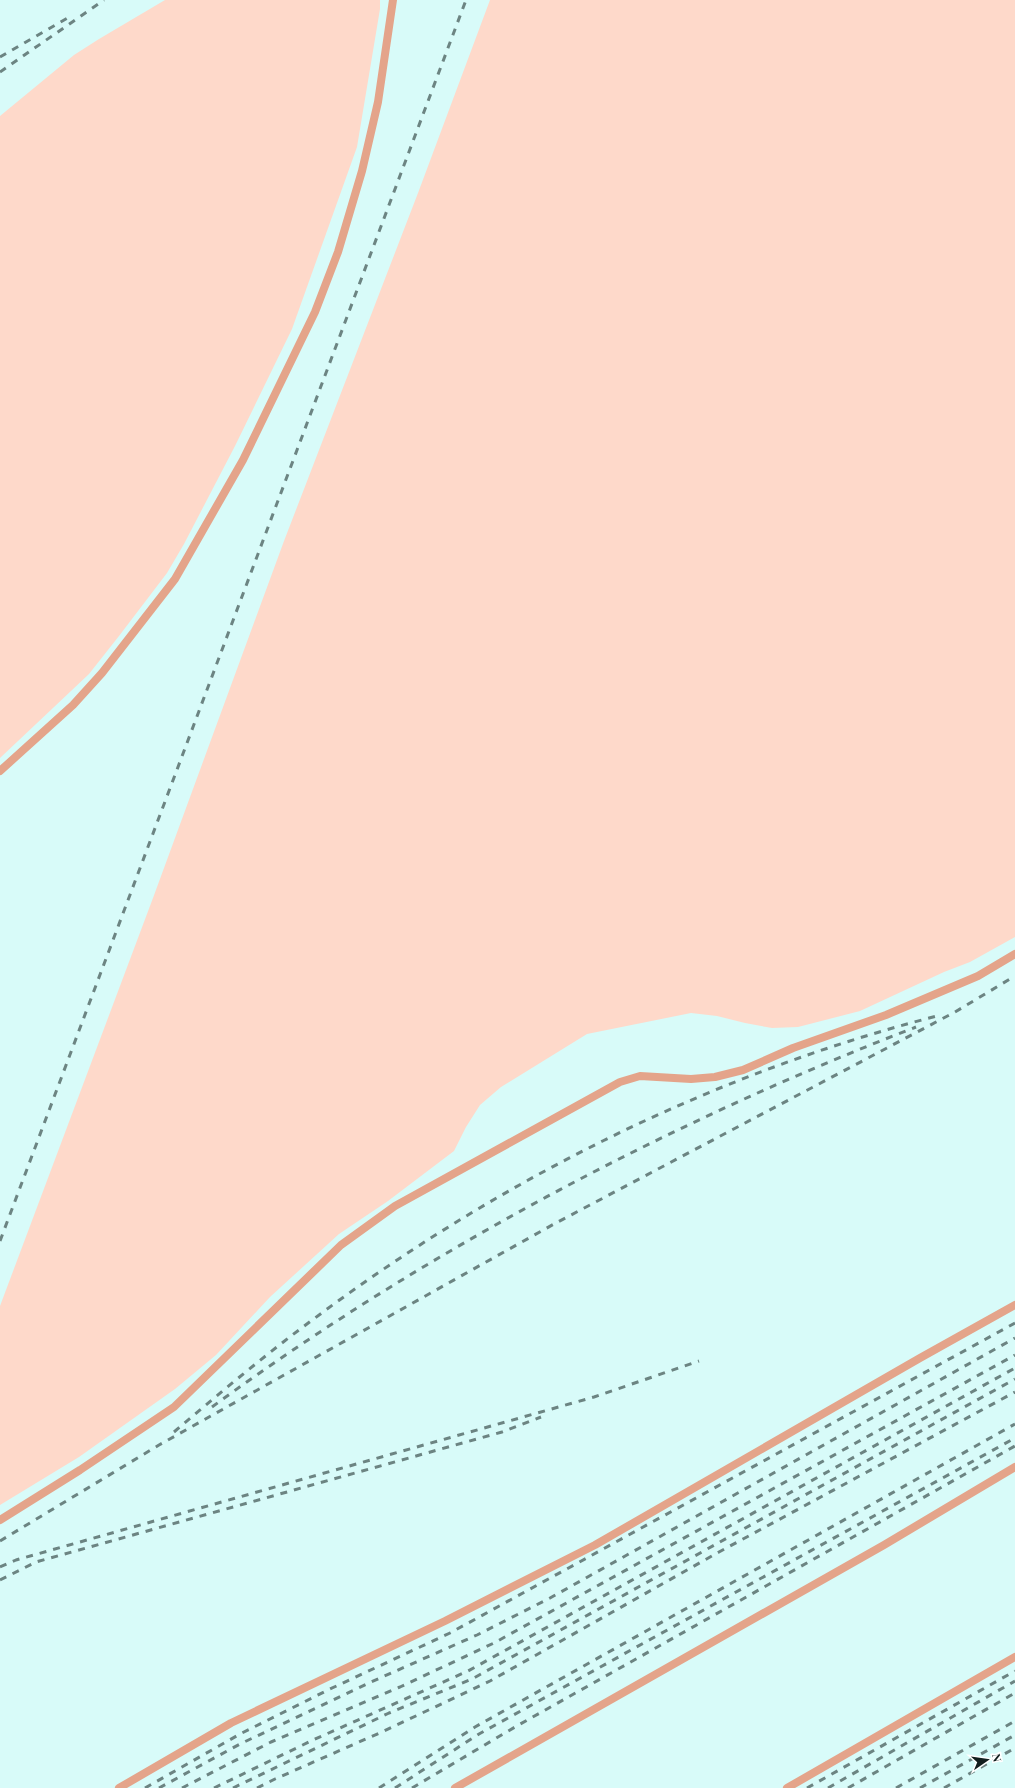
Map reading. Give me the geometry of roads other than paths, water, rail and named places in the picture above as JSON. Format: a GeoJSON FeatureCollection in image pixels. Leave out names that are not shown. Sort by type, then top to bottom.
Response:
{"type":"FeatureCollection","features":[{"type":"Feature","properties":{"kind":"lane"},"geometry":{"type":"LineString","coordinates":[[0,771],[73,705],[107,667],[175,579],[243,460],[315,312],[338,252],[362,171],[378,102],[391,0]]}},
{"type":"Feature","properties":{"kind":"lane"},"geometry":{"type":"LineString","coordinates":[[0,1520],[80,1470],[174,1407],[341,1245],[395,1206],[620,1082],[640,1076],[691,1079],[715,1077],[743,1070],[793,1048],[886,1015],[978,976],[1015,954]]}},
{"type":"Feature","properties":{"kind":"lane"},"geometry":{"type":"LineString","coordinates":[[119,1788],[230,1723],[446,1621],[595,1545],[913,1362],[1015,1306]]}},
{"type":"Feature","properties":{"kind":"lane"},"geometry":{"type":"LineString","coordinates":[[455,1788],[884,1545],[1015,1467]]}},
{"type":"Feature","properties":{"kind":"lane"},"geometry":{"type":"LineString","coordinates":[[787,1788],[1015,1657]]}},
{"type":"Feature","properties":{"kind":"railway"},"geometry":{"type":"LineString","coordinates":[[0,72],[104,0]]}},
{"type":"Feature","properties":{"kind":"railway"},"geometry":{"type":"LineString","coordinates":[[0,1241],[466,0]]}},
{"type":"Feature","properties":{"kind":"railway"},"geometry":{"type":"LineString","coordinates":[[0,57],[71,16]]}},
{"type":"Feature","properties":{"kind":"railway"},"geometry":{"type":"LineString","coordinates":[[0,1541],[159,1445],[554,1224],[955,1012],[1015,976]]}},
{"type":"Feature","properties":{"kind":"railway"},"geometry":{"type":"LineString","coordinates":[[174,1432],[279,1346],[386,1267],[460,1220],[535,1176],[613,1136],[693,1099],[774,1067],[857,1039],[941,1015]]}},
{"type":"Feature","properties":{"kind":"railway"},"geometry":{"type":"LineString","coordinates":[[212,1407],[293,1350],[377,1295],[463,1243],[552,1194],[641,1148],[732,1105],[824,1064],[916,1027]]}},
{"type":"Feature","properties":{"kind":"railway"},"geometry":{"type":"LineString","coordinates":[[145,1788],[240,1734],[330,1689],[450,1633],[1015,1323]]}},
{"type":"Feature","properties":{"kind":"railway"},"geometry":{"type":"LineString","coordinates":[[159,1788],[240,1744],[371,1682],[477,1635],[550,1598],[1015,1338]]}},
{"type":"Feature","properties":{"kind":"railway"},"geometry":{"type":"LineString","coordinates":[[182,1788],[271,1742],[400,1687],[494,1643],[1015,1355]]}},
{"type":"Feature","properties":{"kind":"railway"},"geometry":{"type":"LineString","coordinates":[[0,1567],[16,1560],[594,1397],[699,1361]]}},
{"type":"Feature","properties":{"kind":"railway"},"geometry":{"type":"LineString","coordinates":[[214,1788],[313,1740],[468,1671],[1015,1368]]}},
{"type":"Feature","properties":{"kind":"railway"},"geometry":{"type":"LineString","coordinates":[[233,1788],[389,1713],[472,1679],[1015,1379]]}},
{"type":"Feature","properties":{"kind":"railway"},"geometry":{"type":"LineString","coordinates":[[257,1788],[384,1731],[490,1681],[719,1552],[1015,1392]]}},
{"type":"Feature","properties":{"kind":"railway"},"geometry":{"type":"LineString","coordinates":[[0,1580],[36,1562],[502,1432],[541,1417]]}},
{"type":"Feature","properties":{"kind":"railway"},"geometry":{"type":"LineString","coordinates":[[379,1788],[475,1727],[1015,1424]]}},
{"type":"Feature","properties":{"kind":"railway"},"geometry":{"type":"LineString","coordinates":[[395,1788],[479,1734],[1015,1438]]}},
{"type":"Feature","properties":{"kind":"railway"},"geometry":{"type":"LineString","coordinates":[[412,1788],[515,1727],[1015,1446]]}},
{"type":"Feature","properties":{"kind":"railway"},"geometry":{"type":"LineString","coordinates":[[807,1788],[1015,1671]]}},
{"type":"Feature","properties":{"kind":"railway"},"geometry":{"type":"LineString","coordinates":[[828,1788],[1015,1681]]}},
{"type":"Feature","properties":{"kind":"railway"},"geometry":{"type":"LineString","coordinates":[[848,1788],[1015,1693]]}},
{"type":"Feature","properties":{"kind":"railway"},"geometry":{"type":"LineString","coordinates":[[896,1788],[1015,1721]]}},
{"type":"Feature","properties":{"kind":"railway"},"geometry":{"type":"LineString","coordinates":[[920,1788],[1015,1735]]}},
{"type":"Feature","properties":{"kind":"railway"},"geometry":{"type":"LineString","coordinates":[[944,1788],[1015,1748]]}}]}
